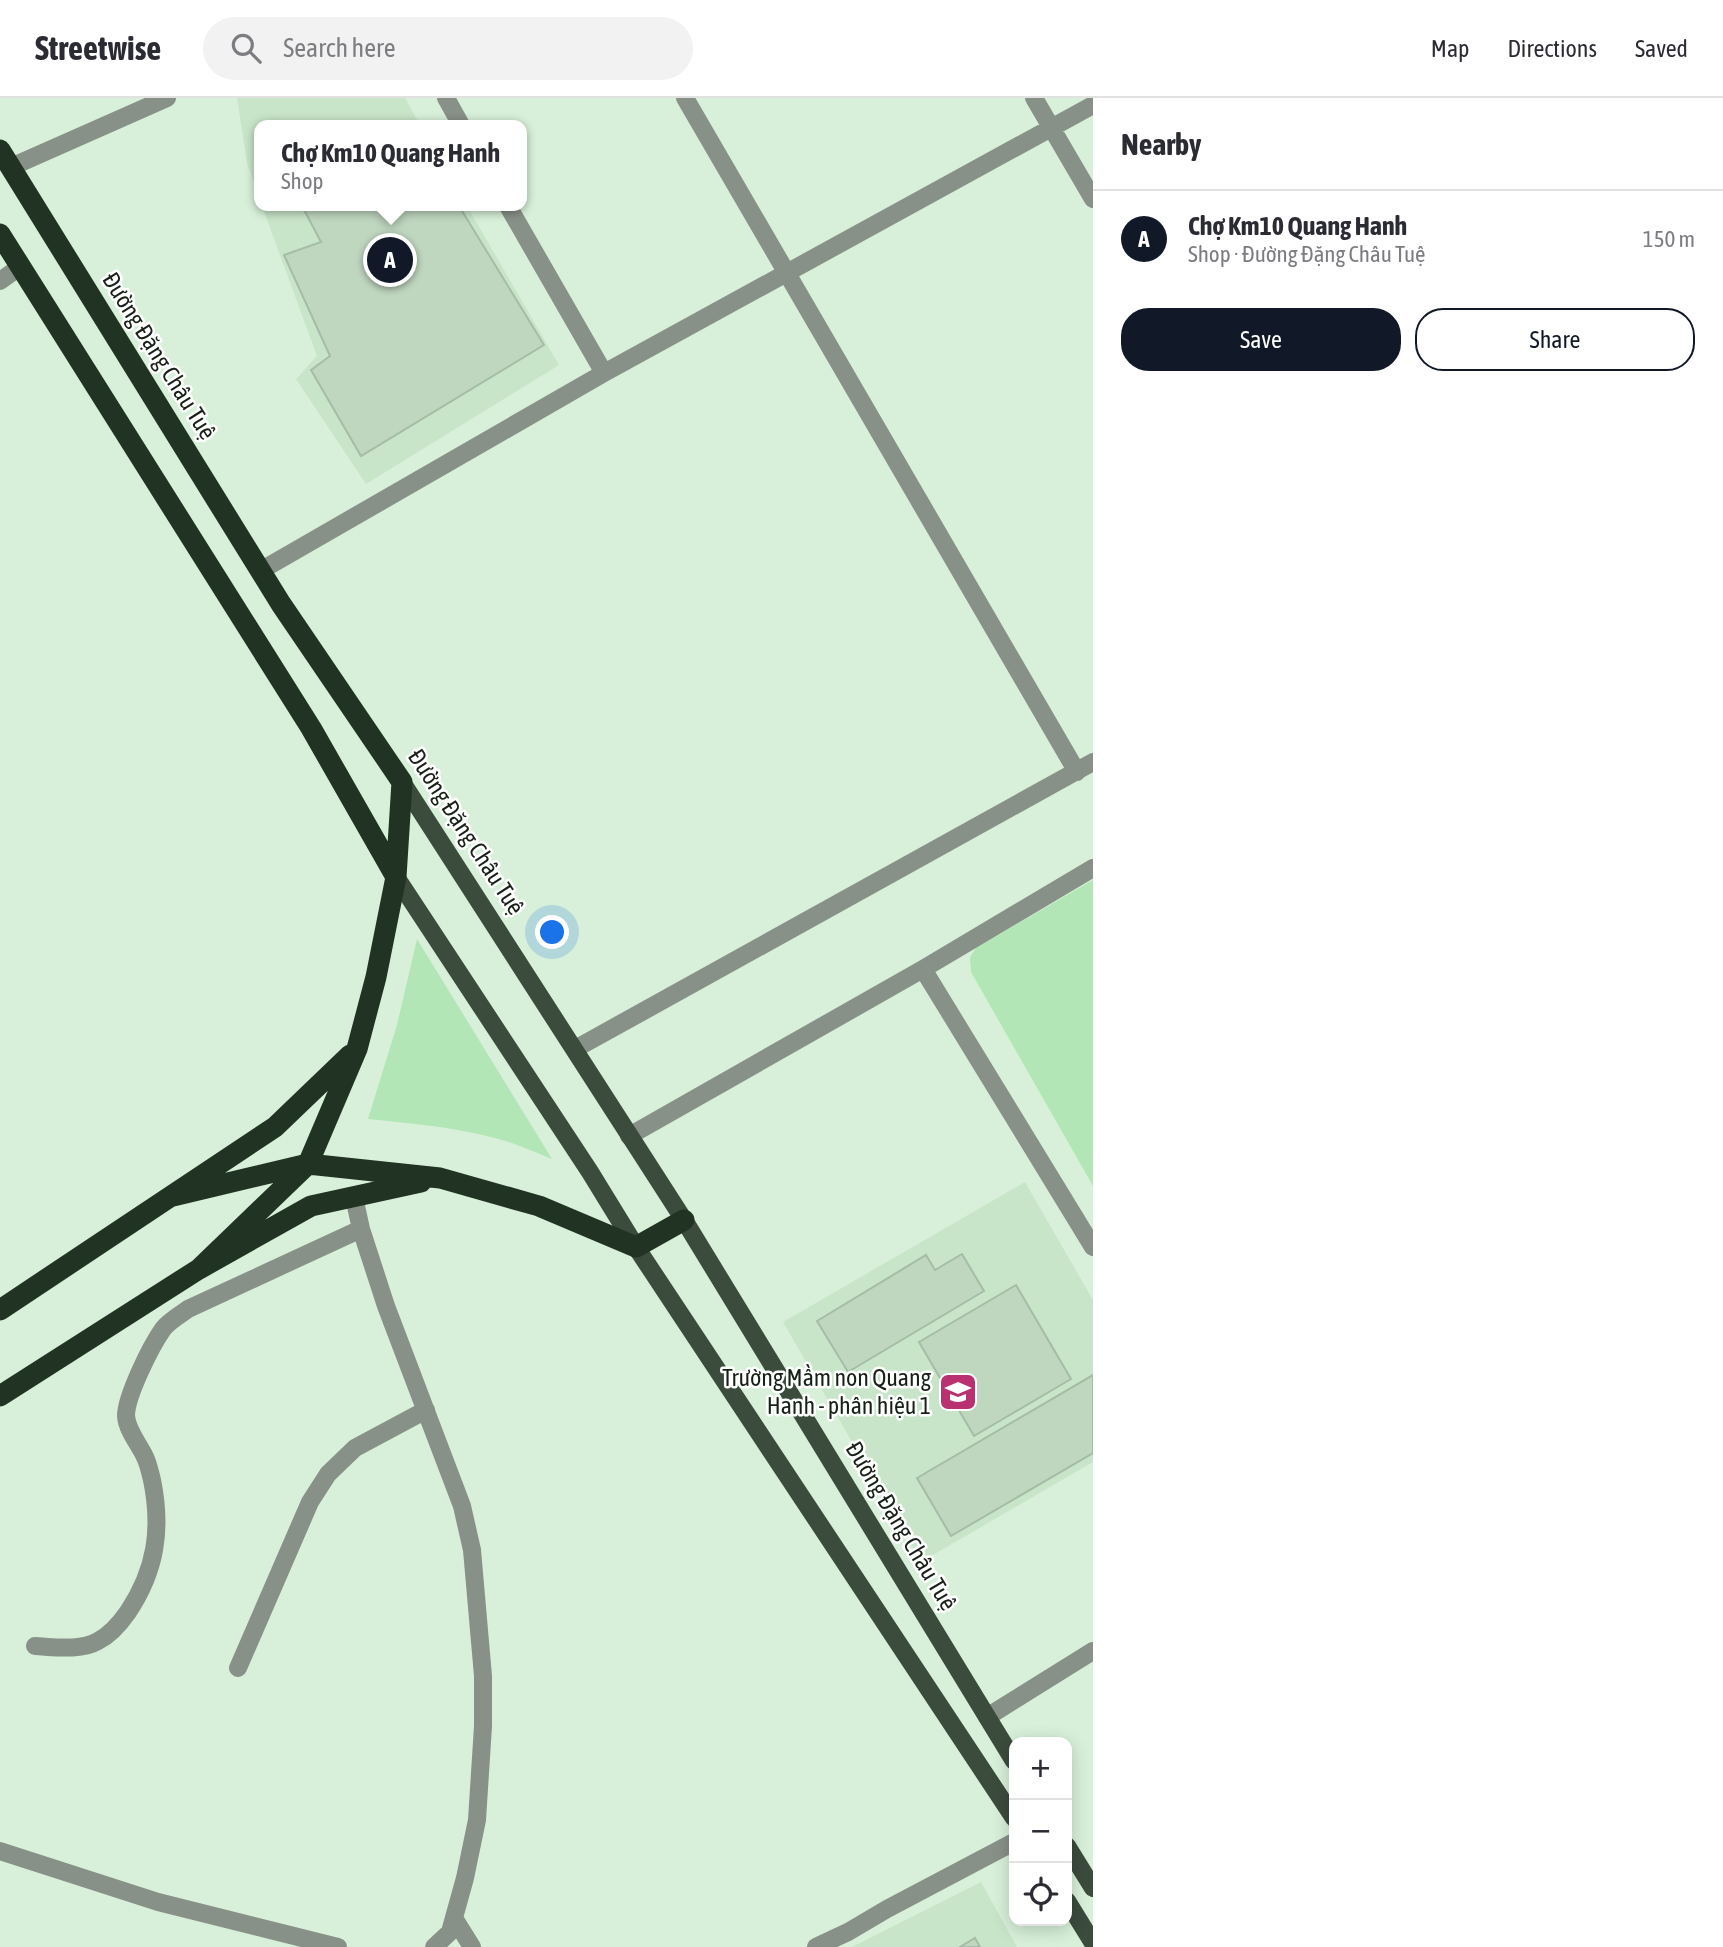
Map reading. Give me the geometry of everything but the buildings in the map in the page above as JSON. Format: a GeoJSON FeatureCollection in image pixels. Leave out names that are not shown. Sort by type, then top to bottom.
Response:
{"type":"FeatureCollection","features":[{"type":"Feature","properties":{"kind":"highway","name":"Đường Đặng Châu Tuệ"},"geometry":{"type":"LineString","coordinates":[[6,158],[281,604],[402,782]]}},
{"type":"Feature","properties":{"kind":"highway"},"geometry":{"type":"LineString","coordinates":[[0,234],[312,728],[396,877]]}},
{"type":"Feature","properties":{"kind":"highway"},"geometry":{"type":"LineString","coordinates":[[199,1269],[307,1164],[357,1049],[376,977],[396,877],[402,782]]}},
{"type":"Feature","properties":{"kind":"highway"},"geometry":{"type":"LineString","coordinates":[[0,1310],[275,1127],[357,1049]]}},
{"type":"Feature","properties":{"kind":"highway"},"geometry":{"type":"LineString","coordinates":[[173,1196],[307,1164],[440,1178],[539,1206],[636,1247],[684,1220]]}},
{"type":"Feature","properties":{"kind":"highway"},"geometry":{"type":"LineString","coordinates":[[0,1396],[199,1269],[312,1206],[440,1178]]}},
{"type":"Feature","properties":{"kind":"main road","name":"Đường Đặng Châu Tuệ"},"geometry":{"type":"LineString","coordinates":[[402,782],[684,1220],[1009,1751]]}},
{"type":"Feature","properties":{"kind":"main road"},"geometry":{"type":"LineString","coordinates":[[396,877],[590,1172],[636,1247],[1009,1810]]}},
{"type":"Feature","properties":{"kind":"main road"},"geometry":{"type":"LineString","coordinates":[[984,1771],[1009,1758]]}},
{"type":"Feature","properties":{"kind":"main road"},"geometry":{"type":"LineString","coordinates":[[1072,1854],[1093,1888]]}},
{"type":"Feature","properties":{"kind":"main road"},"geometry":{"type":"LineString","coordinates":[[1072,1910],[1093,1944]]}},
{"type":"Feature","properties":{"kind":"street"},"geometry":{"type":"LineString","coordinates":[[6,158],[167,98]]}},
{"type":"Feature","properties":{"kind":"street"},"geometry":{"type":"LineString","coordinates":[[446,98],[458,120]]}},
{"type":"Feature","properties":{"kind":"street"},"geometry":{"type":"LineString","coordinates":[[684,98],[1077,772]]}},
{"type":"Feature","properties":{"kind":"street"},"geometry":{"type":"LineString","coordinates":[[1034,98],[1093,199]]}},
{"type":"Feature","properties":{"kind":"street"},"geometry":{"type":"LineString","coordinates":[[261,571],[604,373],[1093,105]]}},
{"type":"Feature","properties":{"kind":"street"},"geometry":{"type":"LineString","coordinates":[[511,211],[604,373]]}},
{"type":"Feature","properties":{"kind":"street"},"geometry":{"type":"LineString","coordinates":[[0,281],[21,267]]}},
{"type":"Feature","properties":{"kind":"street"},"geometry":{"type":"LineString","coordinates":[[575,1049],[1093,762]]}},
{"type":"Feature","properties":{"kind":"street"},"geometry":{"type":"LineString","coordinates":[[629,1136],[923,969],[1093,868]]}},
{"type":"Feature","properties":{"kind":"street"},"geometry":{"type":"LineString","coordinates":[[923,969],[1093,1247]]}},
{"type":"Feature","properties":{"kind":"street"},"geometry":{"type":"LineString","coordinates":[[354,1197],[361,1229],[386,1306],[462,1506],[472,1549],[482,1676],[483,1726],[477,1820],[450,1932],[434,1947]]}},
{"type":"Feature","properties":{"kind":"street"},"geometry":{"type":"LineString","coordinates":[[35,1646],[76,1647],[98,1642],[122,1622],[139,1596],[152,1566],[156,1540],[153,1489],[145,1456],[126,1418],[129,1399],[148,1354],[164,1327],[188,1309],[361,1229]]}},
{"type":"Feature","properties":{"kind":"street"},"geometry":{"type":"LineString","coordinates":[[238,1668],[310,1502],[328,1474],[355,1448],[426,1410]]}},
{"type":"Feature","properties":{"kind":"street"},"geometry":{"type":"LineString","coordinates":[[987,1717],[1093,1651]]}},
{"type":"Feature","properties":{"kind":"street"},"geometry":{"type":"LineString","coordinates":[[816,1947],[1009,1845]]}},
{"type":"Feature","properties":{"kind":"street"},"geometry":{"type":"LineString","coordinates":[[0,1851],[158,1902],[338,1947]]}},
{"type":"Feature","properties":{"kind":"street"},"geometry":{"type":"LineString","coordinates":[[454,1918],[472,1947]]}},
{"type":"Feature","properties":{"kind":"shaded area"},"geometry":{"type":"Polygon","coordinates":[[[237,98],[405,98],[417,120],[254,120],[254,182],[247,163],[237,98]]]}},
{"type":"Feature","properties":{"kind":"shaded area"},"geometry":{"type":"Polygon","coordinates":[[[264,211],[470,211],[559,365],[366,484],[296,379],[317,356],[264,211]]]}},
{"type":"Feature","properties":{"kind":"shaded area","name":"Trường Mầm non Quang Hanh - phân hiệu 1"},"geometry":{"type":"Polygon","coordinates":[[[1025,1182],[1093,1300],[1093,1462],[921,1562],[783,1322],[1025,1182]]]}},
{"type":"Feature","properties":{"kind":"shaded area"},"geometry":{"type":"Polygon","coordinates":[[[981,1882],[1017,1947],[852,1947],[981,1882]]]}},
{"type":"Feature","properties":{"kind":"green space"},"geometry":{"type":"Polygon","coordinates":[[[1093,880],[1093,1186],[971,972],[970,957],[976,948],[1093,880]]]}},
{"type":"Feature","properties":{"kind":"green space"},"geometry":{"type":"Polygon","coordinates":[[[417,939],[552,1159],[512,1143],[477,1134],[368,1119],[397,1025],[417,939]]]}},
{"type":"Feature","properties":{"kind":"place","name":"Chợ Km10 Quang Hanh"},"geometry":{"type":"Point","coordinates":[390,260]}},
{"type":"Feature","properties":{"kind":"place","name":"Trường Mầm non Quang Hanh - phân hiệu 1"},"geometry":{"type":"Point","coordinates":[958,1392]}}]}
